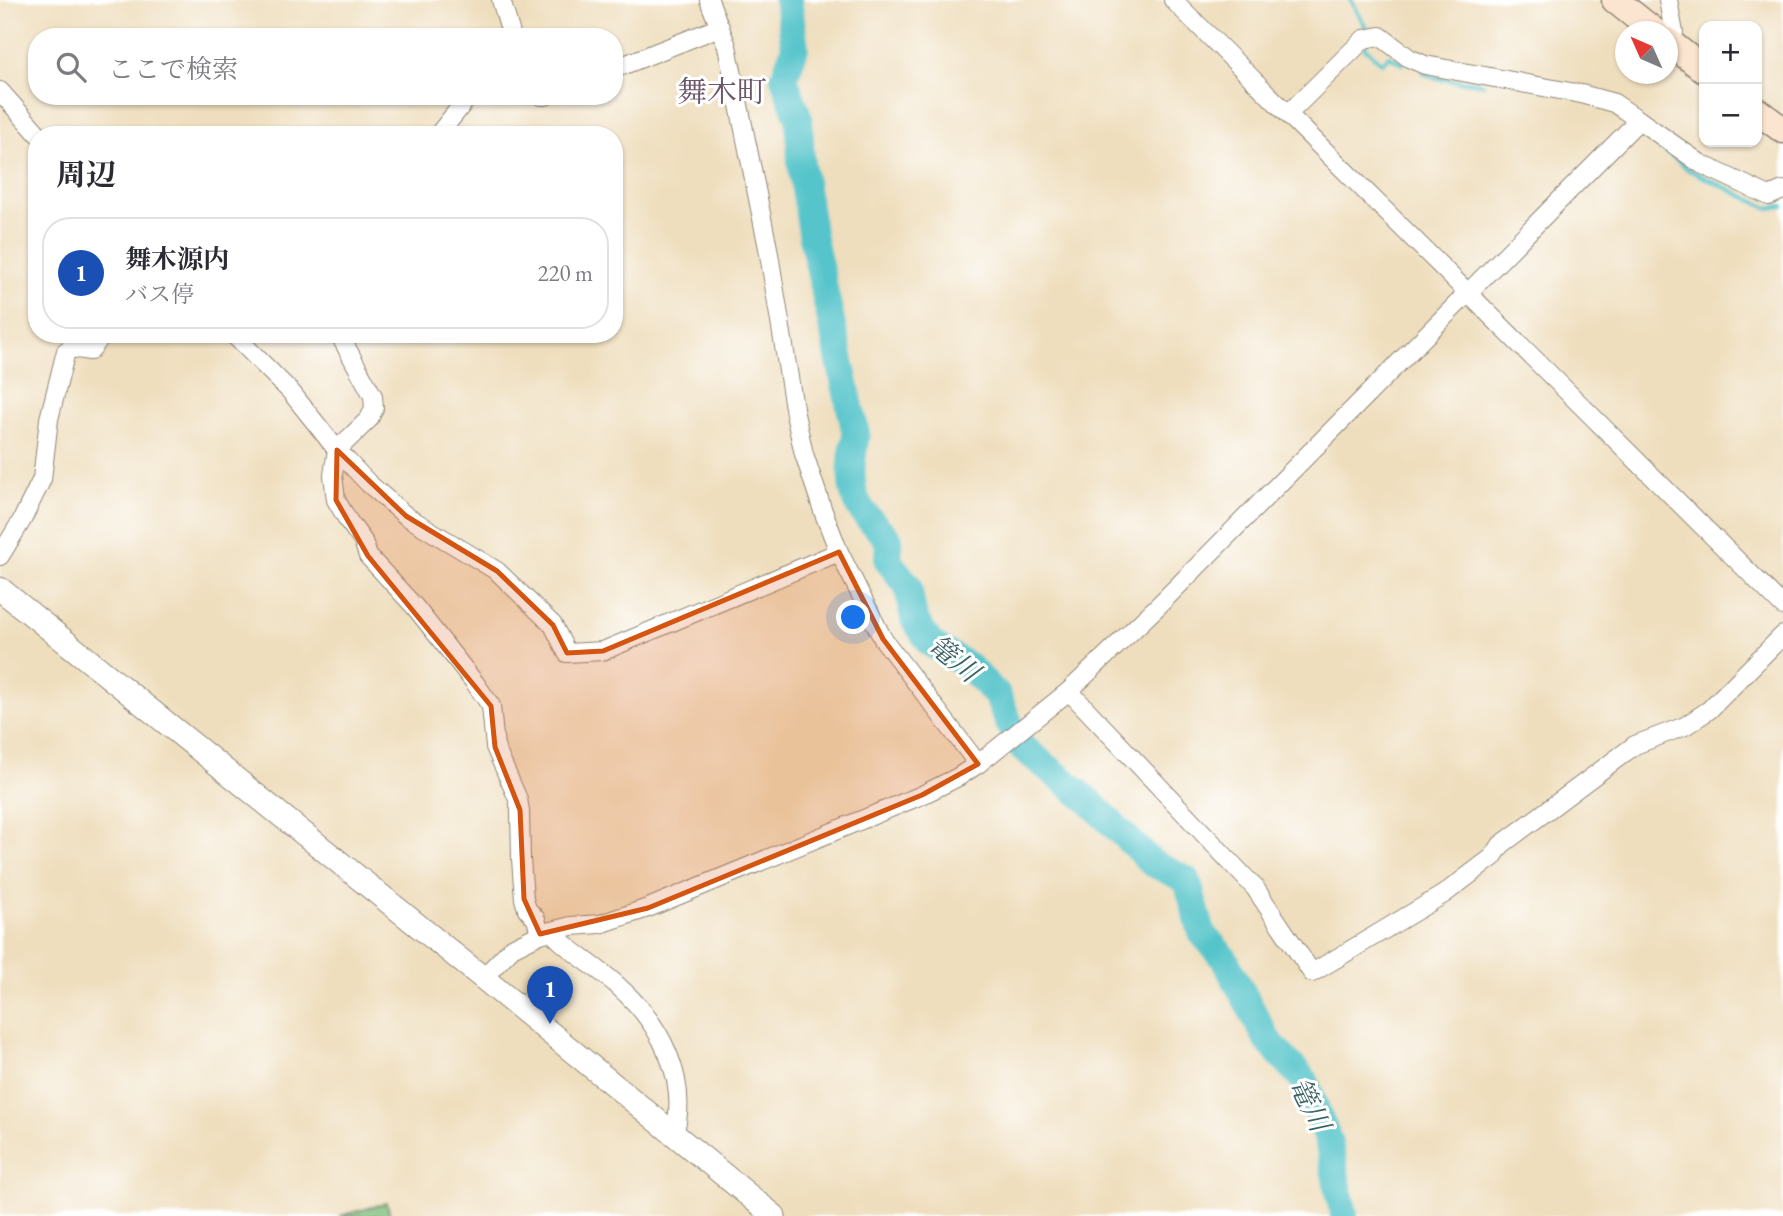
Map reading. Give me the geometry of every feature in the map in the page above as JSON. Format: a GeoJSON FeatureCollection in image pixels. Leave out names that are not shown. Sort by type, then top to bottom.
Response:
{"type":"FeatureCollection","features":[{"type":"Feature","properties":{"kind":"main road"},"geometry":{"type":"LineString","coordinates":[[1615,0],[1641,21]]}},
{"type":"Feature","properties":{"kind":"main road"},"geometry":{"type":"LineString","coordinates":[[1678,50],[1699,66]]}},
{"type":"Feature","properties":{"kind":"main road"},"geometry":{"type":"LineString","coordinates":[[1762,115],[1783,130]]}},
{"type":"Feature","properties":{"kind":"street"},"geometry":{"type":"LineString","coordinates":[[501,0],[509,28]]}},
{"type":"Feature","properties":{"kind":"street"},"geometry":{"type":"LineString","coordinates":[[709,0],[727,46],[768,248],[804,454],[839,552],[883,639],[978,764]]}},
{"type":"Feature","properties":{"kind":"street"},"geometry":{"type":"LineString","coordinates":[[1173,0],[1783,606]]}},
{"type":"Feature","properties":{"kind":"street"},"geometry":{"type":"LineString","coordinates":[[1668,0],[1672,21]]}},
{"type":"Feature","properties":{"kind":"street"},"geometry":{"type":"LineString","coordinates":[[623,65],[720,27]]}},
{"type":"Feature","properties":{"kind":"street"},"geometry":{"type":"LineString","coordinates":[[1288,114],[1369,38],[1380,36],[1409,58],[1426,65],[1614,103],[1700,164],[1769,196],[1783,190]]}},
{"type":"Feature","properties":{"kind":"street"},"geometry":{"type":"LineString","coordinates":[[0,91],[31,126]]}},
{"type":"Feature","properties":{"kind":"street"},"geometry":{"type":"LineString","coordinates":[[445,126],[462,105]]}},
{"type":"Feature","properties":{"kind":"street"},"geometry":{"type":"LineString","coordinates":[[483,978],[512,948],[546,932],[600,924],[648,908],[922,795],[978,764],[1065,693],[1159,605],[1638,121]]}},
{"type":"Feature","properties":{"kind":"street"},"geometry":{"type":"LineString","coordinates":[[0,555],[22,520],[42,479],[49,419],[66,351],[71,348],[90,351],[96,343]]}},
{"type":"Feature","properties":{"kind":"street"},"geometry":{"type":"LineString","coordinates":[[242,343],[291,392],[337,450],[368,483],[406,516],[497,571],[548,619],[567,653],[604,651],[839,552]]}},
{"type":"Feature","properties":{"kind":"street"},"geometry":{"type":"LineString","coordinates":[[344,343],[373,396],[374,408],[369,419],[337,450],[332,475],[336,500],[363,541],[368,556],[415,607],[491,706],[495,747],[518,799],[520,810],[521,859],[527,909],[546,932],[625,992],[661,1040],[671,1059],[678,1087],[680,1115],[674,1135]]}},
{"type":"Feature","properties":{"kind":"street"},"geometry":{"type":"LineString","coordinates":[[0,589],[774,1216]]}},
{"type":"Feature","properties":{"kind":"street"},"geometry":{"type":"LineString","coordinates":[[1065,693],[1255,888],[1312,973],[1444,894],[1493,857],[1501,845],[1635,745],[1685,726],[1709,710],[1783,635]]}},
{"type":"Feature","properties":{"kind":"highlighted area"},"geometry":{"type":"Polygon","coordinates":[[[337,450],[406,516],[497,571],[553,625],[567,653],[603,651],[839,552],[883,639],[978,764],[922,795],[648,908],[540,934],[524,899],[520,810],[495,747],[491,706],[368,556],[336,500],[337,450]]]}},
{"type":"Feature","properties":{"kind":"green space"},"geometry":{"type":"Polygon","coordinates":[[[387,1203],[390,1216],[340,1216],[387,1203]]]}},
{"type":"Feature","properties":{"kind":"waterway","name":"篭川"},"geometry":{"type":"LineString","coordinates":[[788,0],[795,48],[784,78],[799,119],[801,164],[813,239],[856,434],[852,461],[855,498],[869,519],[889,540],[888,561],[908,586],[914,619],[931,644],[967,665],[997,695],[1018,744],[1088,800],[1152,863],[1187,880],[1202,933],[1224,958],[1268,1041],[1305,1081],[1328,1140],[1344,1216]]}},
{"type":"Feature","properties":{"kind":"waterway"},"geometry":{"type":"LineString","coordinates":[[1351,0],[1369,33]]}},
{"type":"Feature","properties":{"kind":"waterway"},"geometry":{"type":"LineString","coordinates":[[1366,45],[1365,48],[1382,63],[1389,56],[1403,64]]}},
{"type":"Feature","properties":{"kind":"waterway"},"geometry":{"type":"LineString","coordinates":[[1423,73],[1440,79],[1483,84]]}},
{"type":"Feature","properties":{"kind":"waterway"},"geometry":{"type":"LineString","coordinates":[[1656,143],[1689,170],[1768,208],[1783,206]]}},
{"type":"Feature","properties":{"kind":"place","name":"舞木源内"},"geometry":{"type":"Point","coordinates":[550,1024]}},
{"type":"Feature","properties":{"kind":"district","name":"舞木町"},"geometry":{"type":"Point","coordinates":[722,92]}}]}
